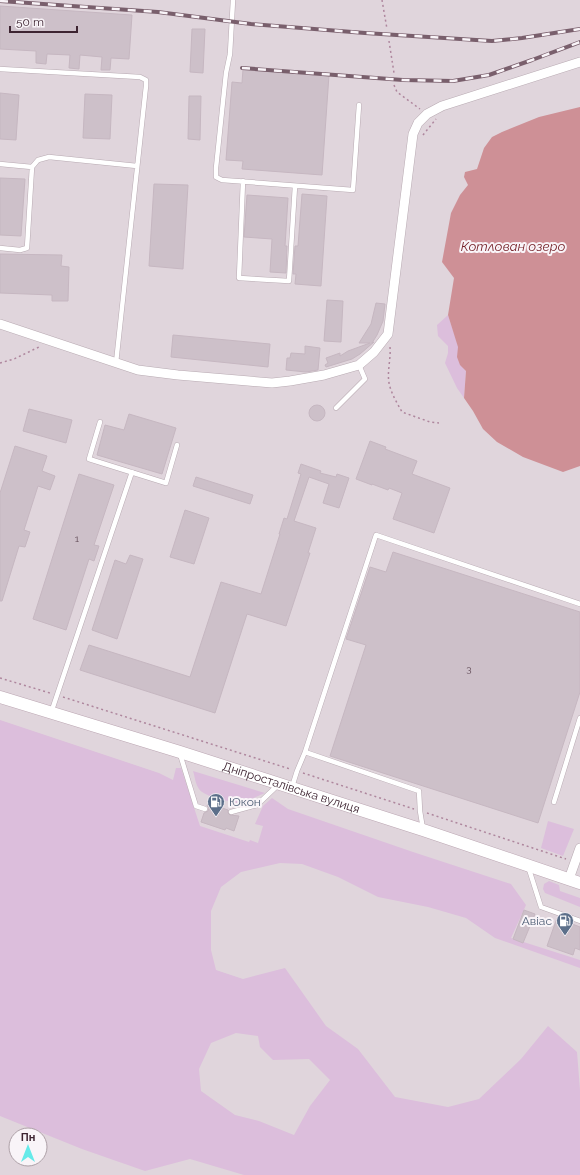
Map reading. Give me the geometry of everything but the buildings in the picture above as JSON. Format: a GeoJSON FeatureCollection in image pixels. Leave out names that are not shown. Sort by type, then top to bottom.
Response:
{"type":"FeatureCollection","features":[{"type":"Feature","properties":{"kind":"street"},"geometry":{"type":"LineString","coordinates":[[1,327],[51,341],[138,370],[178,376],[272,383],[324,375],[359,365],[374,352],[388,334],[413,134],[418,123],[427,114],[442,106],[580,62]]}},
{"type":"Feature","properties":{"kind":"street","name":"Дніпросталівська вулиця"},"geometry":{"type":"LineString","coordinates":[[0,698],[51,712],[180,752],[423,830],[575,881]]}},
{"type":"Feature","properties":{"kind":"street"},"geometry":{"type":"LineString","coordinates":[[575,881],[580,848]]}},
{"type":"Feature","properties":{"kind":"lane"},"geometry":{"type":"LineString","coordinates":[[233,0],[230,54],[226,73],[216,177],[222,180],[353,190],[360,105]]}},
{"type":"Feature","properties":{"kind":"lane"},"geometry":{"type":"LineString","coordinates":[[0,69],[140,77],[146,80],[116,363]]}},
{"type":"Feature","properties":{"kind":"lane"},"geometry":{"type":"LineString","coordinates":[[0,248],[20,250],[27,248],[32,167],[38,160],[49,157],[137,166]]}},
{"type":"Feature","properties":{"kind":"lane"},"geometry":{"type":"LineString","coordinates":[[0,164],[32,167]]}},
{"type":"Feature","properties":{"kind":"lane"},"geometry":{"type":"LineString","coordinates":[[244,181],[239,278],[289,281],[296,186]]}},
{"type":"Feature","properties":{"kind":"lane"},"geometry":{"type":"LineString","coordinates":[[336,408],[365,380],[359,365]]}},
{"type":"Feature","properties":{"kind":"lane"},"geometry":{"type":"LineString","coordinates":[[100,422],[89,459],[166,483],[177,445]]}},
{"type":"Feature","properties":{"kind":"lane"},"geometry":{"type":"LineString","coordinates":[[51,712],[132,472]]}},
{"type":"Feature","properties":{"kind":"lane"},"geometry":{"type":"LineString","coordinates":[[292,788],[296,771],[305,752],[376,535],[580,604]]}},
{"type":"Feature","properties":{"kind":"lane"},"geometry":{"type":"LineString","coordinates":[[554,802],[580,718]]}},
{"type":"Feature","properties":{"kind":"lane"},"geometry":{"type":"LineString","coordinates":[[180,752],[196,806],[205,809]]}},
{"type":"Feature","properties":{"kind":"lane"},"geometry":{"type":"LineString","coordinates":[[305,752],[419,791],[423,830]]}},
{"type":"Feature","properties":{"kind":"lane"},"geometry":{"type":"LineString","coordinates":[[231,812],[257,805],[279,784]]}},
{"type":"Feature","properties":{"kind":"lane"},"geometry":{"type":"LineString","coordinates":[[527,865],[541,907],[580,922]]}},
{"type":"Feature","properties":{"kind":"path"},"geometry":{"type":"LineString","coordinates":[[382,0],[387,29]]}},
{"type":"Feature","properties":{"kind":"path"},"geometry":{"type":"LineString","coordinates":[[389,41],[394,73]]}},
{"type":"Feature","properties":{"kind":"path"},"geometry":{"type":"LineString","coordinates":[[394,85],[396,92],[427,114]]}},
{"type":"Feature","properties":{"kind":"path"},"geometry":{"type":"LineString","coordinates":[[421,138],[437,118]]}},
{"type":"Feature","properties":{"kind":"path"},"geometry":{"type":"LineString","coordinates":[[388,334],[391,356],[388,382],[402,412],[439,424]]}},
{"type":"Feature","properties":{"kind":"path"},"geometry":{"type":"LineString","coordinates":[[0,363],[14,359],[51,341]]}},
{"type":"Feature","properties":{"kind":"shaded area"},"geometry":{"type":"Polygon","coordinates":[[[0,0],[580,0],[580,1175],[0,1175],[0,0]]]}},
{"type":"Feature","properties":{"kind":"shaded area"},"geometry":{"type":"Polygon","coordinates":[[[448,315],[459,349],[459,360],[462,367],[466,371],[464,398],[457,388],[445,363],[448,353],[448,346],[438,336],[437,325],[448,315]]]}},
{"type":"Feature","properties":{"kind":"shaded area"},"geometry":{"type":"Polygon","coordinates":[[[0,720],[159,773],[173,780],[176,768],[181,768],[200,826],[249,842],[250,840],[258,843],[263,826],[255,824],[263,806],[272,798],[288,809],[511,884],[526,905],[511,938],[580,960],[580,968],[495,938],[466,918],[428,907],[378,897],[338,877],[302,864],[280,863],[241,872],[221,887],[211,911],[211,950],[216,970],[243,979],[285,968],[326,1026],[358,1049],[395,1097],[448,1107],[479,1099],[521,1059],[548,1026],[577,1052],[580,1090],[580,1175],[244,1175],[190,1159],[145,1171],[48,1135],[48,1127],[27,1127],[0,1116],[0,720]],[[236,1033],[211,1043],[199,1069],[201,1091],[235,1115],[259,1121],[294,1135],[310,1106],[330,1080],[309,1059],[273,1060],[260,1047],[258,1036],[236,1033]]]}},
{"type":"Feature","properties":{"kind":"shaded area"},"geometry":{"type":"Polygon","coordinates":[[[193,771],[265,793],[240,804],[218,798],[206,794],[199,789],[193,771]]]}},
{"type":"Feature","properties":{"kind":"shaded area"},"geometry":{"type":"Polygon","coordinates":[[[548,821],[574,829],[563,856],[541,848],[548,821]]]}},
{"type":"Feature","properties":{"kind":"shaded area"},"geometry":{"type":"Polygon","coordinates":[[[549,881],[559,885],[560,891],[580,898],[580,907],[545,893],[543,889],[544,884],[549,881]]]}},
{"type":"Feature","properties":{"kind":"water","name":"Котлован озеро"},"geometry":{"type":"Polygon","coordinates":[[[580,107],[580,466],[563,472],[523,457],[497,442],[483,429],[464,398],[466,371],[460,365],[457,357],[458,347],[448,315],[454,278],[442,262],[451,213],[460,195],[468,185],[464,177],[465,172],[477,169],[484,148],[492,137],[539,117],[580,107]]]}},
{"type":"Feature","properties":{"kind":"railway"},"geometry":{"type":"LineString","coordinates":[[0,1],[158,12],[251,24],[492,41],[580,29]]}},
{"type":"Feature","properties":{"kind":"railway"},"geometry":{"type":"LineString","coordinates":[[242,68],[403,80],[453,81],[489,75],[580,42]]}},
{"type":"Feature","properties":{"kind":"place","name":"Юкон"},"geometry":{"type":"Point","coordinates":[216,817]}},
{"type":"Feature","properties":{"kind":"place","name":"Авіас"},"geometry":{"type":"Point","coordinates":[565,936]}}]}
